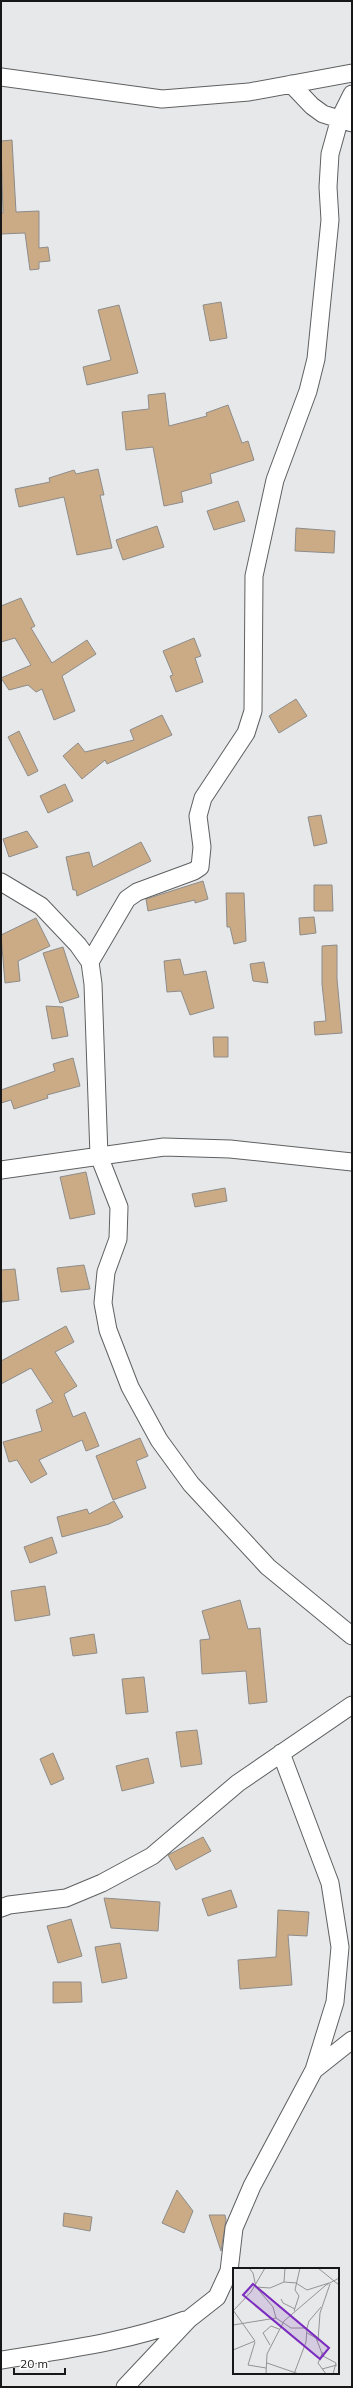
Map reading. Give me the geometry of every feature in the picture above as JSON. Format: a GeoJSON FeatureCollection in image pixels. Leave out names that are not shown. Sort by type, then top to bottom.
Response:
{"type":"FeatureCollection","features":[{"type":"Feature","properties":{"kind":"street"},"geometry":{"type":"LineString","coordinates":[[1,77],[162,99],[249,92],[352,73]]}},
{"type":"Feature","properties":{"kind":"street"},"geometry":{"type":"LineString","coordinates":[[291,84],[312,106],[323,114],[346,120]]}},
{"type":"Feature","properties":{"kind":"street"},"geometry":{"type":"LineString","coordinates":[[90,962],[127,899],[137,892],[194,871],[200,867],[202,847],[198,816],[203,798],[246,733],[253,710],[254,576],[275,480],[308,391],[316,359],[330,220],[328,187],[330,154],[346,120],[352,94]]}},
{"type":"Feature","properties":{"kind":"street"},"geometry":{"type":"LineString","coordinates":[[1,882],[40,906],[78,944],[90,962],[93,984],[98,1156],[119,1207],[118,1239],[106,1272],[103,1303],[108,1330],[130,1387],[159,1440],[191,1484],[268,1567],[352,1636]]}},
{"type":"Feature","properties":{"kind":"street"},"geometry":{"type":"LineString","coordinates":[[1,1170],[164,1147],[230,1150],[352,1162]]}},
{"type":"Feature","properties":{"kind":"street"},"geometry":{"type":"LineString","coordinates":[[1,1908],[66,1898],[102,1883],[152,1856],[238,1782],[352,1704]]}},
{"type":"Feature","properties":{"kind":"street"},"geometry":{"type":"LineString","coordinates":[[125,2387],[189,2319],[217,2297],[229,2271],[234,2228],[252,2186],[314,2070],[335,2002],[340,1947],[330,1883],[281,1753]]}},
{"type":"Feature","properties":{"kind":"street"},"geometry":{"type":"LineString","coordinates":[[314,2070],[352,2040]]}},
{"type":"Feature","properties":{"kind":"street"},"geometry":{"type":"LineString","coordinates":[[1,2360],[71,2348],[160,2329],[189,2319]]}},
{"type":"Feature","properties":{"kind":"building"},"geometry":{"type":"Polygon","coordinates":[[[12,140],[16,212],[39,211],[39,248],[48,247],[50,261],[39,262],[39,269],[30,270],[25,233],[1,234],[1,213],[3,213],[1,141],[12,140]]]}},
{"type":"Feature","properties":{"kind":"building"},"geometry":{"type":"Polygon","coordinates":[[[221,302],[227,338],[210,341],[203,305],[221,302]]]}},
{"type":"Feature","properties":{"kind":"building"},"geometry":{"type":"Polygon","coordinates":[[[119,305],[138,373],[87,385],[83,367],[111,360],[98,310],[119,305]]]}},
{"type":"Feature","properties":{"kind":"building"},"geometry":{"type":"Polygon","coordinates":[[[165,393],[169,426],[207,416],[206,413],[228,405],[242,443],[248,441],[254,460],[210,474],[212,483],[181,492],[183,502],[164,506],[153,447],[126,450],[122,412],[149,409],[148,395],[165,393]]]}},
{"type":"Feature","properties":{"kind":"building"},"geometry":{"type":"Polygon","coordinates":[[[98,469],[104,495],[100,495],[112,548],[77,555],[64,497],[19,507],[15,489],[50,482],[49,478],[74,470],[76,474],[98,469]]]}},
{"type":"Feature","properties":{"kind":"building"},"geometry":{"type":"Polygon","coordinates":[[[238,501],[245,521],[214,530],[207,511],[238,501]]]}},
{"type":"Feature","properties":{"kind":"building"},"geometry":{"type":"Polygon","coordinates":[[[157,526],[164,547],[123,560],[116,540],[157,526]]]}},
{"type":"Feature","properties":{"kind":"building"},"geometry":{"type":"Polygon","coordinates":[[[296,528],[335,531],[334,553],[295,551],[296,528]]]}},
{"type":"Feature","properties":{"kind":"building"},"geometry":{"type":"Polygon","coordinates":[[[21,598],[35,626],[31,628],[52,663],[87,640],[96,654],[62,676],[75,711],[54,720],[42,689],[36,692],[28,685],[9,690],[1,678],[31,665],[15,638],[1,642],[1,606],[21,598]]]}},
{"type":"Feature","properties":{"kind":"building"},"geometry":{"type":"Polygon","coordinates":[[[194,638],[201,656],[195,658],[203,682],[176,692],[170,676],[173,675],[163,651],[194,638]]]}},
{"type":"Feature","properties":{"kind":"building"},"geometry":{"type":"Polygon","coordinates":[[[296,699],[307,716],[279,733],[269,716],[296,699]]]}},
{"type":"Feature","properties":{"kind":"building"},"geometry":{"type":"Polygon","coordinates":[[[162,715],[172,735],[107,764],[105,760],[82,779],[63,756],[78,743],[85,752],[134,740],[130,730],[162,715]]]}},
{"type":"Feature","properties":{"kind":"building"},"geometry":{"type":"Polygon","coordinates":[[[19,731],[38,771],[28,776],[8,737],[19,731]]]}},
{"type":"Feature","properties":{"kind":"building"},"geometry":{"type":"Polygon","coordinates":[[[65,784],[73,801],[48,813],[40,796],[65,784]]]}},
{"type":"Feature","properties":{"kind":"building"},"geometry":{"type":"Polygon","coordinates":[[[321,815],[327,843],[314,846],[308,817],[321,815]]]}},
{"type":"Feature","properties":{"kind":"building"},"geometry":{"type":"Polygon","coordinates":[[[27,831],[38,847],[9,857],[3,839],[27,831]]]}},
{"type":"Feature","properties":{"kind":"building"},"geometry":{"type":"Polygon","coordinates":[[[141,842],[151,861],[77,896],[76,890],[73,890],[66,857],[89,852],[93,867],[141,842]]]}},
{"type":"Feature","properties":{"kind":"building"},"geometry":{"type":"Polygon","coordinates":[[[203,881],[208,899],[195,903],[195,900],[148,911],[146,899],[203,881]]]}},
{"type":"Feature","properties":{"kind":"building"},"geometry":{"type":"Polygon","coordinates":[[[314,885],[332,885],[333,911],[314,911],[314,885]]]}},
{"type":"Feature","properties":{"kind":"building"},"geometry":{"type":"Polygon","coordinates":[[[226,893],[244,893],[246,941],[234,944],[230,927],[227,927],[226,893]]]}},
{"type":"Feature","properties":{"kind":"building"},"geometry":{"type":"Polygon","coordinates":[[[314,917],[316,933],[300,935],[299,918],[314,917]]]}},
{"type":"Feature","properties":{"kind":"building"},"geometry":{"type":"Polygon","coordinates":[[[36,918],[50,946],[18,961],[20,981],[5,983],[1,935],[36,918]]]}},
{"type":"Feature","properties":{"kind":"building"},"geometry":{"type":"Polygon","coordinates":[[[337,945],[337,979],[342,1033],[315,1035],[314,1022],[326,1021],[322,984],[322,946],[337,945]]]}},
{"type":"Feature","properties":{"kind":"building"},"geometry":{"type":"Polygon","coordinates":[[[63,947],[79,997],[60,1003],[43,953],[63,947]]]}},
{"type":"Feature","properties":{"kind":"building"},"geometry":{"type":"Polygon","coordinates":[[[180,959],[184,975],[206,971],[214,1008],[190,1015],[181,991],[167,992],[164,961],[180,959]]]}},
{"type":"Feature","properties":{"kind":"building"},"geometry":{"type":"Polygon","coordinates":[[[264,962],[268,983],[253,981],[250,964],[264,962]]]}},
{"type":"Feature","properties":{"kind":"building"},"geometry":{"type":"Polygon","coordinates":[[[46,1006],[63,1007],[68,1036],[52,1039],[46,1006]]]}},
{"type":"Feature","properties":{"kind":"building"},"geometry":{"type":"Polygon","coordinates":[[[213,1037],[228,1037],[228,1057],[214,1057],[213,1037]]]}},
{"type":"Feature","properties":{"kind":"building"},"geometry":{"type":"Polygon","coordinates":[[[73,1058],[80,1086],[47,1095],[48,1098],[14,1109],[11,1100],[1,1103],[1,1090],[55,1071],[53,1064],[73,1058]]]}},
{"type":"Feature","properties":{"kind":"building"},"geometry":{"type":"Polygon","coordinates":[[[86,1172],[95,1214],[70,1219],[60,1177],[86,1172]]]}},
{"type":"Feature","properties":{"kind":"building"},"geometry":{"type":"Polygon","coordinates":[[[225,1188],[227,1201],[195,1207],[192,1194],[225,1188]]]}},
{"type":"Feature","properties":{"kind":"building"},"geometry":{"type":"Polygon","coordinates":[[[84,1265],[90,1289],[61,1292],[57,1268],[84,1265]]]}},
{"type":"Feature","properties":{"kind":"building"},"geometry":{"type":"Polygon","coordinates":[[[15,1269],[19,1300],[2,1302],[1,1270],[15,1269]]]}},
{"type":"Feature","properties":{"kind":"building"},"geometry":{"type":"Polygon","coordinates":[[[66,1326],[74,1342],[55,1352],[77,1386],[64,1394],[73,1417],[85,1412],[99,1446],[86,1451],[82,1440],[39,1460],[47,1474],[31,1483],[17,1460],[9,1462],[3,1442],[42,1431],[36,1410],[53,1402],[31,1368],[1,1384],[1,1361],[66,1326]]]}},
{"type":"Feature","properties":{"kind":"building"},"geometry":{"type":"Polygon","coordinates":[[[140,1438],[148,1456],[136,1461],[146,1488],[113,1500],[96,1456],[140,1438]]]}},
{"type":"Feature","properties":{"kind":"building"},"geometry":{"type":"Polygon","coordinates":[[[114,1501],[123,1517],[109,1524],[62,1537],[57,1517],[87,1509],[89,1514],[114,1501]]]}},
{"type":"Feature","properties":{"kind":"building"},"geometry":{"type":"Polygon","coordinates":[[[52,1537],[57,1553],[30,1563],[24,1547],[52,1537]]]}},
{"type":"Feature","properties":{"kind":"building"},"geometry":{"type":"Polygon","coordinates":[[[45,1586],[50,1615],[15,1621],[11,1591],[45,1586]]]}},
{"type":"Feature","properties":{"kind":"building"},"geometry":{"type":"Polygon","coordinates":[[[240,1600],[248,1629],[260,1628],[267,1702],[249,1704],[246,1671],[202,1674],[200,1640],[210,1639],[202,1611],[240,1600]]]}},
{"type":"Feature","properties":{"kind":"building"},"geometry":{"type":"Polygon","coordinates":[[[94,1634],[97,1653],[73,1656],[70,1638],[94,1634]]]}},
{"type":"Feature","properties":{"kind":"building"},"geometry":{"type":"Polygon","coordinates":[[[144,1677],[148,1712],[126,1714],[122,1679],[144,1677]]]}},
{"type":"Feature","properties":{"kind":"building"},"geometry":{"type":"Polygon","coordinates":[[[197,1730],[202,1764],[181,1767],[176,1732],[197,1730]]]}},
{"type":"Feature","properties":{"kind":"building"},"geometry":{"type":"Polygon","coordinates":[[[53,1753],[64,1779],[51,1785],[40,1759],[53,1753]]]}},
{"type":"Feature","properties":{"kind":"building"},"geometry":{"type":"Polygon","coordinates":[[[148,1758],[154,1783],[122,1791],[116,1766],[148,1758]]]}},
{"type":"Feature","properties":{"kind":"building"},"geometry":{"type":"Polygon","coordinates":[[[203,1837],[211,1851],[176,1870],[168,1855],[203,1837]]]}},
{"type":"Feature","properties":{"kind":"building"},"geometry":{"type":"Polygon","coordinates":[[[231,1890],[237,1907],[208,1916],[202,1899],[231,1890]]]}},
{"type":"Feature","properties":{"kind":"building"},"geometry":{"type":"Polygon","coordinates":[[[104,1898],[160,1902],[158,1931],[111,1928],[104,1898]]]}},
{"type":"Feature","properties":{"kind":"building"},"geometry":{"type":"Polygon","coordinates":[[[278,1910],[309,1912],[307,1936],[288,1935],[292,1985],[240,1989],[238,1960],[276,1957],[278,1910]]]}},
{"type":"Feature","properties":{"kind":"building"},"geometry":{"type":"Polygon","coordinates":[[[71,1919],[82,1956],[58,1963],[47,1926],[71,1919]]]}},
{"type":"Feature","properties":{"kind":"building"},"geometry":{"type":"Polygon","coordinates":[[[120,1943],[127,1978],[102,1983],[95,1947],[120,1943]]]}},
{"type":"Feature","properties":{"kind":"building"},"geometry":{"type":"Polygon","coordinates":[[[53,1982],[81,1982],[82,2002],[53,2003],[53,1982]]]}},
{"type":"Feature","properties":{"kind":"building"},"geometry":{"type":"Polygon","coordinates":[[[177,2190],[193,2211],[184,2233],[162,2223],[177,2190]]]}},
{"type":"Feature","properties":{"kind":"building"},"geometry":{"type":"Polygon","coordinates":[[[64,2213],[92,2217],[90,2231],[63,2226],[64,2213]]]}},
{"type":"Feature","properties":{"kind":"building"},"geometry":{"type":"Polygon","coordinates":[[[209,2215],[225,2215],[226,2220],[221,2251],[209,2215]]]}}]}
